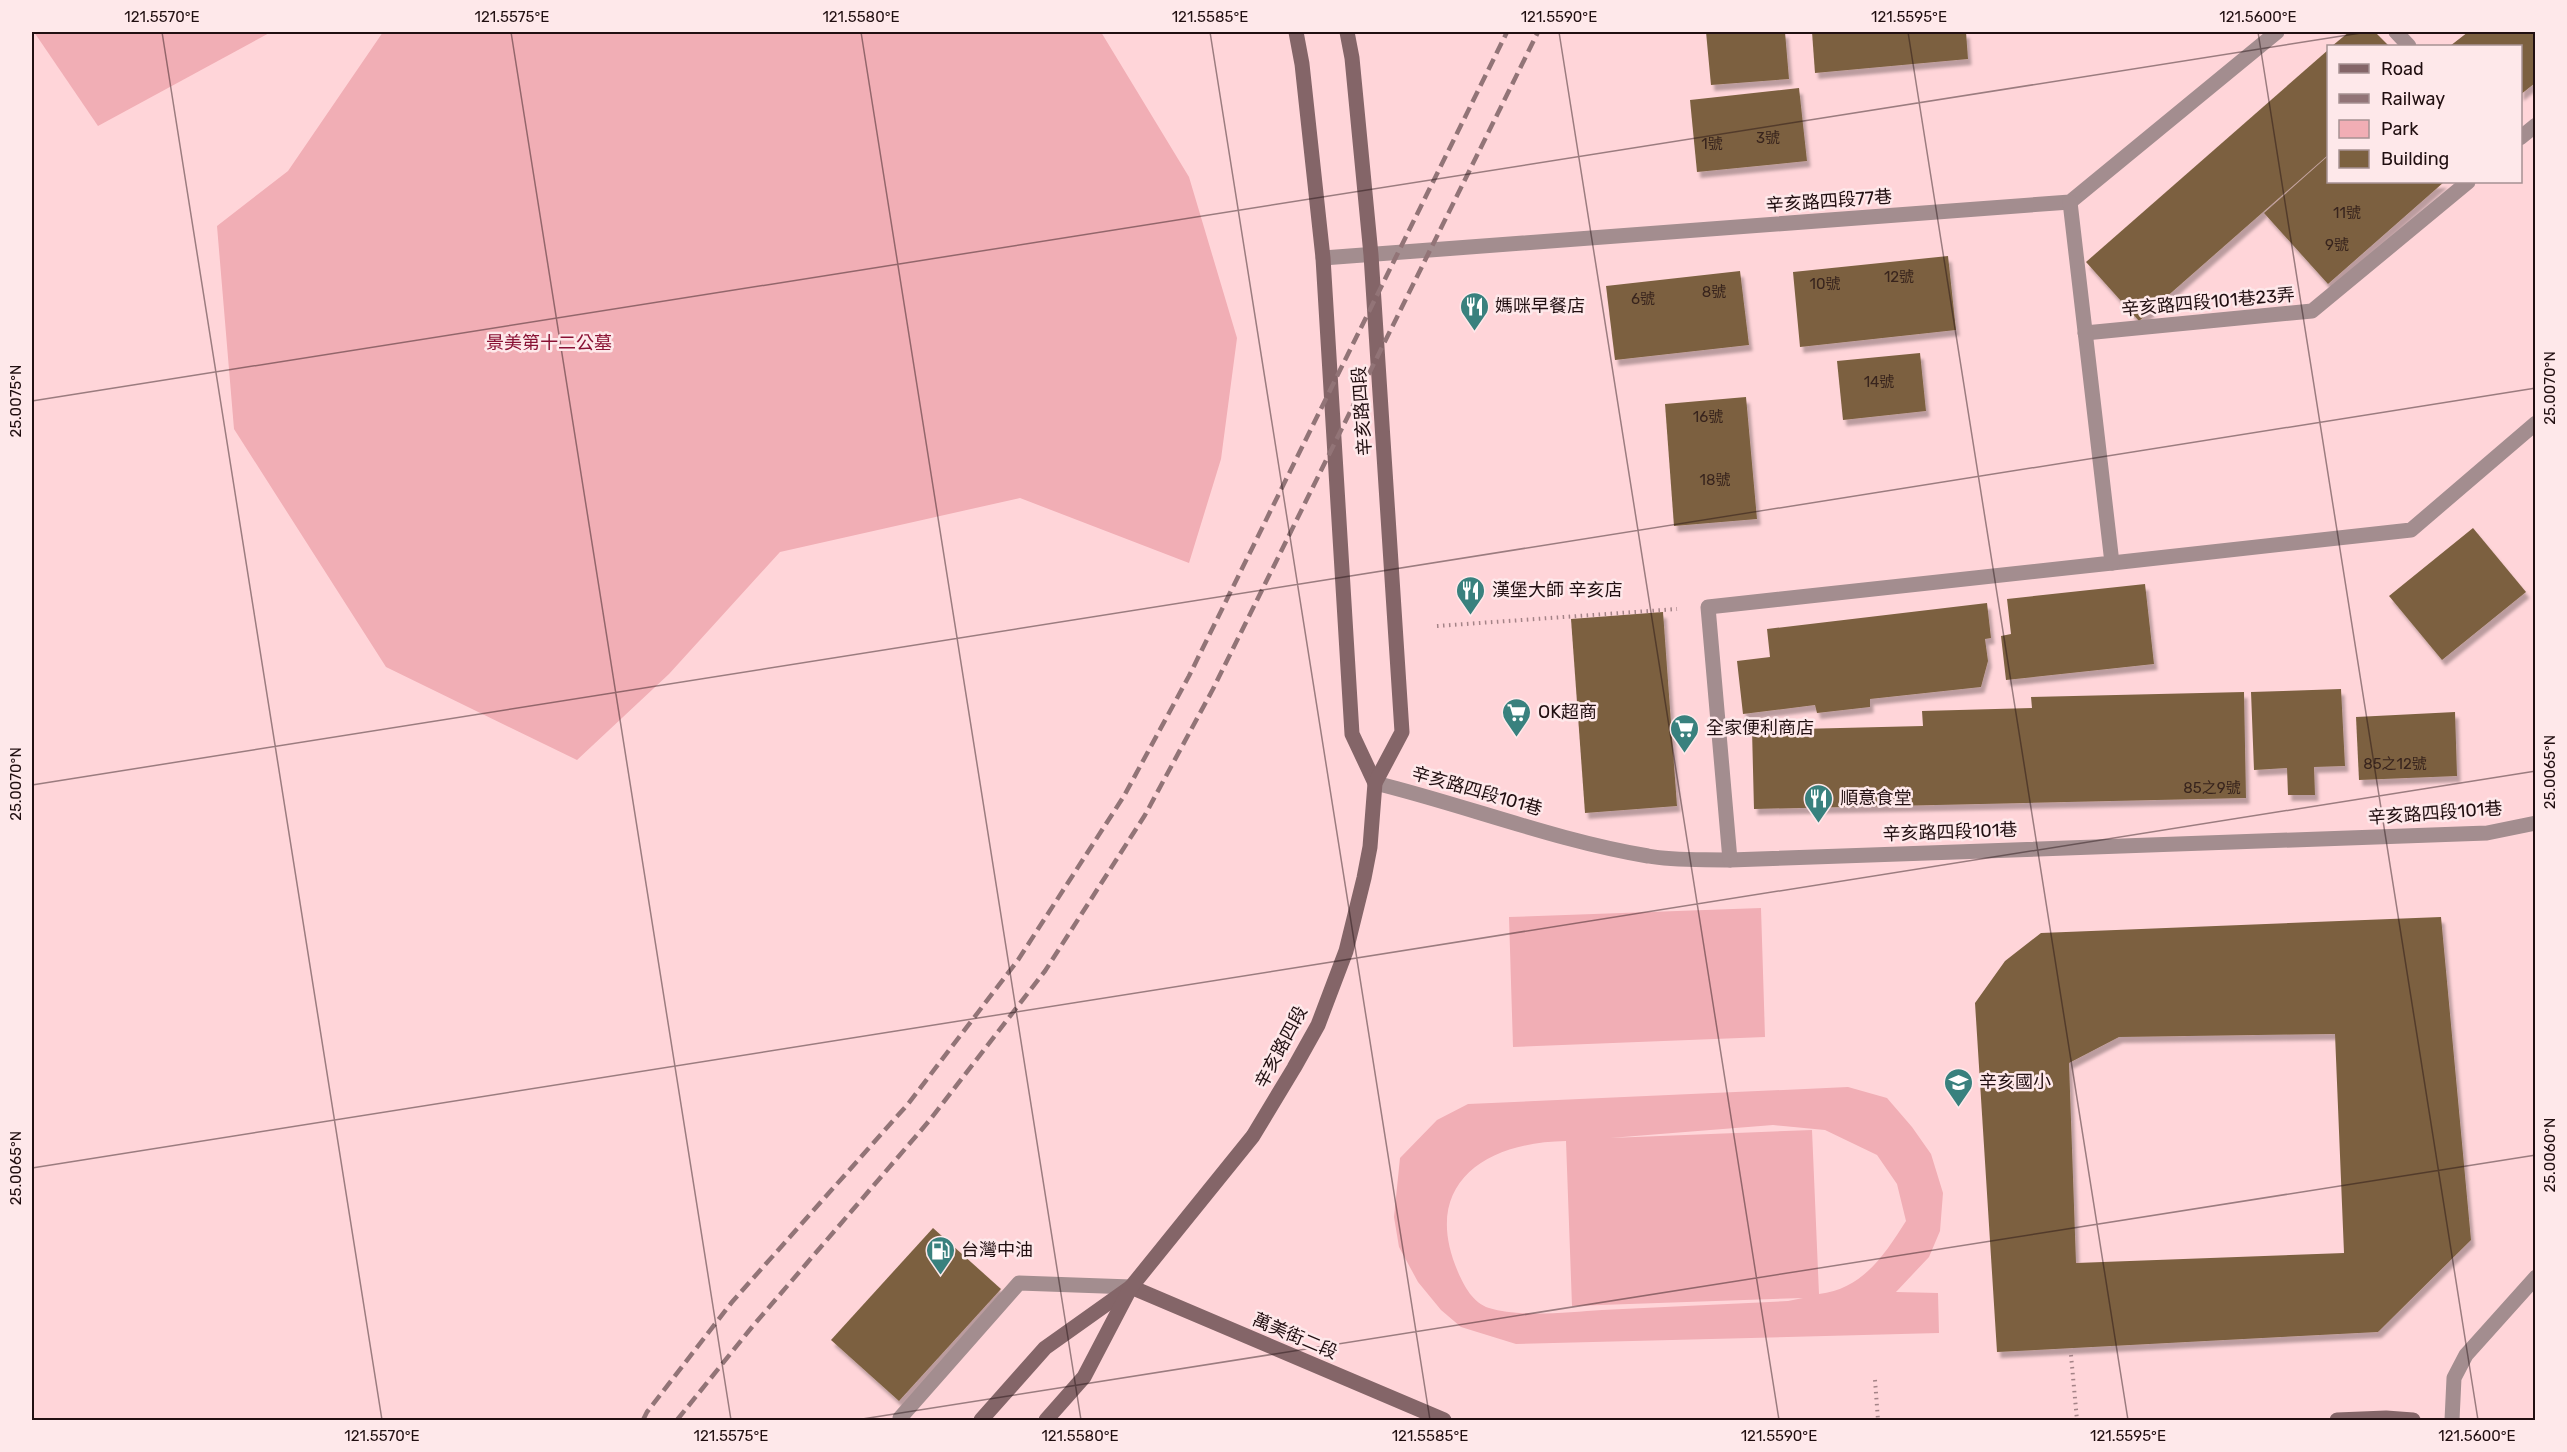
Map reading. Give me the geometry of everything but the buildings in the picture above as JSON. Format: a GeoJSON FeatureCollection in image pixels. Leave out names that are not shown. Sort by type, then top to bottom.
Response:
{"type":"FeatureCollection","features":[{"type":"Feature","properties":{"kind":"main road","name":"辛亥路四段"},"geometry":{"type":"LineString","coordinates":[[1296,32],[1302,64],[1323,258],[1352,734],[1375,783]]}},
{"type":"Feature","properties":{"kind":"main road","name":"辛亥路四段"},"geometry":{"type":"LineString","coordinates":[[1046,1420],[1084,1377],[1131,1287],[1253,1136],[1318,1025],[1346,951],[1364,878],[1371,847],[1375,783],[1402,732],[1371,255],[1352,58],[1347,32]]}},
{"type":"Feature","properties":{"kind":"main road","name":"辛亥路四段"},"geometry":{"type":"LineString","coordinates":[[981,1420],[1045,1348],[1131,1287]]}},
{"type":"Feature","properties":{"kind":"main road","name":"萬美街二段"},"geometry":{"type":"LineString","coordinates":[[1131,1287],[1444,1420]]}},
{"type":"Feature","properties":{"kind":"main road"},"geometry":{"type":"LineString","coordinates":[[2337,1420],[2386,1418],[2413,1420]]}},
{"type":"Feature","properties":{"kind":"street"},"geometry":{"type":"LineString","coordinates":[[2112,563],[2070,202],[2277,32]]}},
{"type":"Feature","properties":{"kind":"street"},"geometry":{"type":"LineString","coordinates":[[2396,32],[2408,45]]}},
{"type":"Feature","properties":{"kind":"street"},"geometry":{"type":"LineString","coordinates":[[2522,136],[2535,125]]}},
{"type":"Feature","properties":{"kind":"street","name":"辛亥路四段101巷23弄"},"geometry":{"type":"LineString","coordinates":[[2085,333],[2313,311],[2467,183]]}},
{"type":"Feature","properties":{"kind":"street","name":"辛亥路四段77巷"},"geometry":{"type":"LineString","coordinates":[[1323,258],[2070,202]]}},
{"type":"Feature","properties":{"kind":"street"},"geometry":{"type":"LineString","coordinates":[[1730,860],[1708,607],[2411,530],[2535,423]]}},
{"type":"Feature","properties":{"kind":"street","name":"辛亥路四段101巷"},"geometry":{"type":"LineString","coordinates":[[1375,783],[1442,800],[1597,846],[1651,857],[1730,860],[2487,833],[2535,823]]}},
{"type":"Feature","properties":{"kind":"street"},"geometry":{"type":"LineString","coordinates":[[2452,1420],[2454,1378],[2466,1355],[2535,1277]]}},
{"type":"Feature","properties":{"kind":"street"},"geometry":{"type":"LineString","coordinates":[[903,1420],[900,1418],[1019,1283],[1131,1287]]}},
{"type":"Feature","properties":{"kind":"path"},"geometry":{"type":"LineString","coordinates":[[1437,626],[1708,607]]}},
{"type":"Feature","properties":{"kind":"path"},"geometry":{"type":"LineString","coordinates":[[2071,1355],[2077,1420]]}},
{"type":"Feature","properties":{"kind":"path"},"geometry":{"type":"LineString","coordinates":[[1875,1380],[1878,1420]]}},
{"type":"Feature","properties":{"kind":"green space"},"geometry":{"type":"Polygon","coordinates":[[[34,32],[271,32],[98,126],[34,32]]]}},
{"type":"Feature","properties":{"kind":"green space","name":"景美第十二公墓"},"geometry":{"type":"Polygon","coordinates":[[[383,32],[1101,32],[1189,177],[1237,338],[1221,459],[1189,563],[1020,498],[780,552],[669,674],[577,760],[386,667],[234,429],[217,226],[288,171],[383,32]]]}},
{"type":"Feature","properties":{"kind":"green space"},"geometry":{"type":"Polygon","coordinates":[[[1761,908],[1765,1037],[1513,1047],[1509,917],[1761,908]]]}},
{"type":"Feature","properties":{"kind":"green space"},"geometry":{"type":"Polygon","coordinates":[[[1848,1087],[1887,1098],[1931,1154],[1943,1193],[1940,1231],[1929,1257],[1896,1292],[1938,1293],[1939,1333],[1516,1344],[1461,1327],[1441,1310],[1418,1282],[1399,1247],[1394,1217],[1400,1158],[1437,1120],[1468,1104],[1848,1087]],[[1773,1125],[1610,1138],[1812,1130],[1819,1294],[1834,1291],[1860,1278],[1870,1269],[1906,1221],[1897,1184],[1877,1155],[1825,1130],[1773,1125]],[[1566,1141],[1537,1143],[1510,1150],[1486,1160],[1467,1174],[1454,1192],[1447,1215],[1448,1241],[1460,1277],[1470,1293],[1483,1306],[1516,1313],[1545,1314],[1788,1301],[1803,1298],[1572,1306],[1566,1141]]]}},
{"type":"Feature","properties":{"kind":"railway"},"geometry":{"type":"LineString","coordinates":[[643,1420],[732,1302],[908,1104],[1018,960],[1124,796],[1189,676],[1507,32]]}},
{"type":"Feature","properties":{"kind":"railway"},"geometry":{"type":"LineString","coordinates":[[677,1420],[752,1327],[929,1121],[1045,971],[1145,815],[1213,689],[1538,32]]}},
{"type":"Feature","properties":{"kind":"place","name":"媽咪早餐店"},"geometry":{"type":"Point","coordinates":[1474,332]}},
{"type":"Feature","properties":{"kind":"place","name":"漢堡大師 辛亥店"},"geometry":{"type":"Point","coordinates":[1471,616]}},
{"type":"Feature","properties":{"kind":"place","name":"OK超商"},"geometry":{"type":"Point","coordinates":[1517,738]}},
{"type":"Feature","properties":{"kind":"place","name":"全家便利商店"},"geometry":{"type":"Point","coordinates":[1685,754]}},
{"type":"Feature","properties":{"kind":"place","name":"順意食堂"},"geometry":{"type":"Point","coordinates":[1819,824]}},
{"type":"Feature","properties":{"kind":"place","name":"辛亥國小"},"geometry":{"type":"Point","coordinates":[1958,1108]}},
{"type":"Feature","properties":{"kind":"place","name":"台灣中油"},"geometry":{"type":"Point","coordinates":[940,1276]}}]}
